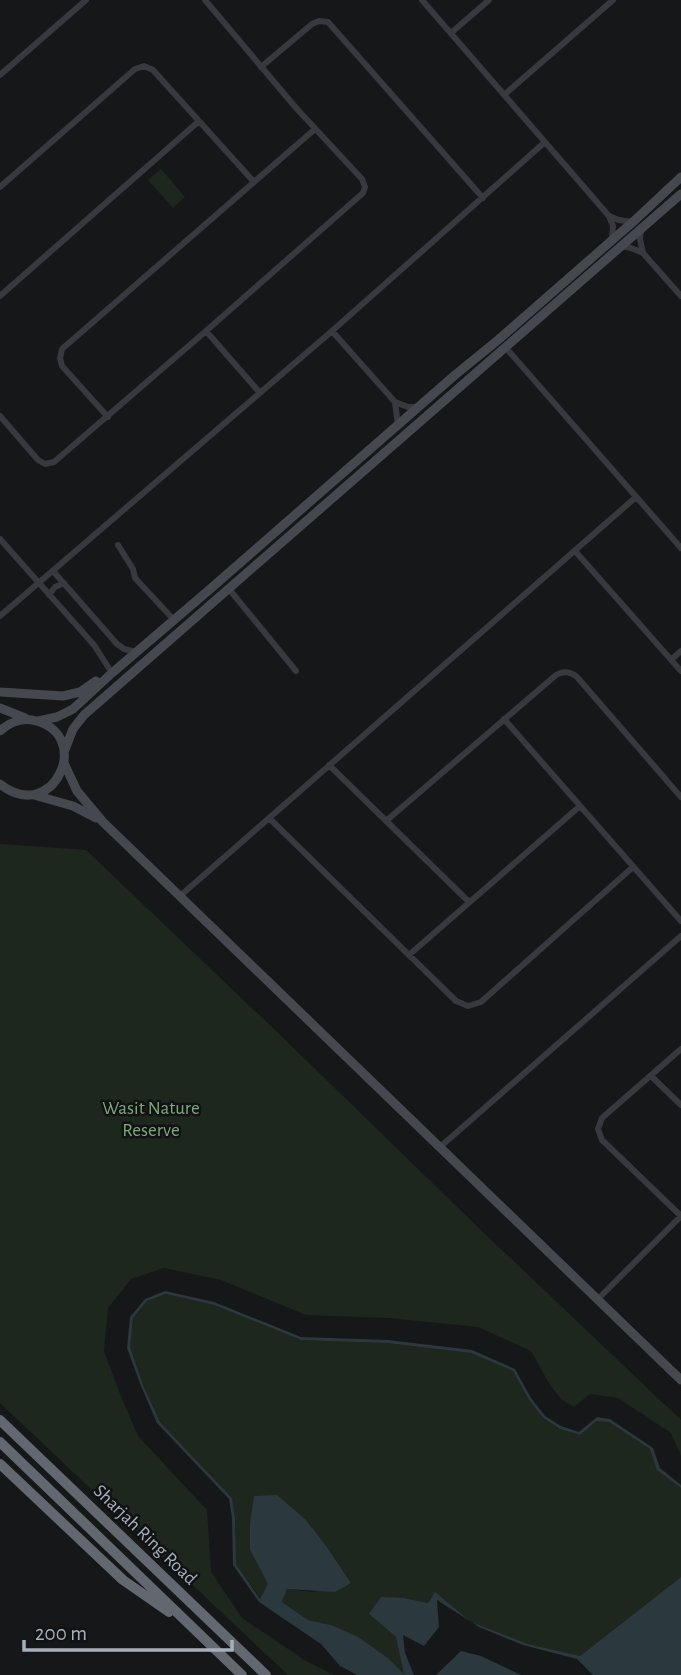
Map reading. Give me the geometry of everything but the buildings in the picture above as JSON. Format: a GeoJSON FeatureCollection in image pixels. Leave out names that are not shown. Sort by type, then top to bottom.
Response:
{"type":"FeatureCollection","features":[{"type":"Feature","properties":{"kind":"highway","name":"Sharjah Ring Road"},"geometry":{"type":"LineString","coordinates":[[0,1420],[266,1675]]}},
{"type":"Feature","properties":{"kind":"highway","name":"Sharjah Ring Road"},"geometry":{"type":"LineString","coordinates":[[0,1442],[242,1675]]}},
{"type":"Feature","properties":{"kind":"highway"},"geometry":{"type":"LineString","coordinates":[[0,1464],[123,1580],[193,1629]]}},
{"type":"Feature","properties":{"kind":"main road"},"geometry":{"type":"LineString","coordinates":[[0,731],[12,723],[57,717],[68,712],[634,222],[681,177]]}},
{"type":"Feature","properties":{"kind":"main road"},"geometry":{"type":"LineString","coordinates":[[64,752],[70,734],[80,719],[681,194]]}},
{"type":"Feature","properties":{"kind":"main road"},"geometry":{"type":"LineString","coordinates":[[188,625],[184,619],[202,602],[209,590]]}},
{"type":"Feature","properties":{"kind":"main road"},"geometry":{"type":"LineString","coordinates":[[0,692],[68,695],[80,692],[96,680],[109,675]]}},
{"type":"Feature","properties":{"kind":"main road"},"geometry":{"type":"LineString","coordinates":[[0,708],[48,726],[61,742],[64,763],[57,781],[40,793],[30,795]]}},
{"type":"Feature","properties":{"kind":"main road"},"geometry":{"type":"LineString","coordinates":[[64,763],[77,791],[103,822],[681,1380]]}},
{"type":"Feature","properties":{"kind":"main road"},"geometry":{"type":"LineString","coordinates":[[0,783],[17,793],[74,806],[103,822]]}},
{"type":"Feature","properties":{"kind":"street"},"geometry":{"type":"LineString","coordinates":[[0,75],[86,0]]}},
{"type":"Feature","properties":{"kind":"street"},"geometry":{"type":"LineString","coordinates":[[422,0],[610,216],[634,222]]}},
{"type":"Feature","properties":{"kind":"street"},"geometry":{"type":"LineString","coordinates":[[451,33],[489,0]]}},
{"type":"Feature","properties":{"kind":"street"},"geometry":{"type":"LineString","coordinates":[[504,95],[613,0]]}},
{"type":"Feature","properties":{"kind":"street"},"geometry":{"type":"LineString","coordinates":[[0,416],[38,460],[48,464],[54,462],[363,193],[362,179],[261,67],[207,1]]}},
{"type":"Feature","properties":{"kind":"street"},"geometry":{"type":"LineString","coordinates":[[261,67],[312,24],[319,21],[328,22],[483,198]]}},
{"type":"Feature","properties":{"kind":"street"},"geometry":{"type":"LineString","coordinates":[[0,187],[138,68],[148,67],[254,182]]}},
{"type":"Feature","properties":{"kind":"street"},"geometry":{"type":"LineString","coordinates":[[0,296],[199,121]]}},
{"type":"Feature","properties":{"kind":"street"},"geometry":{"type":"LineString","coordinates":[[108,417],[62,366],[62,349],[315,129]]}},
{"type":"Feature","properties":{"kind":"street"},"geometry":{"type":"LineString","coordinates":[[0,617],[332,331],[545,142]]}},
{"type":"Feature","properties":{"kind":"street"},"geometry":{"type":"LineString","coordinates":[[610,216],[613,231],[610,242]]}},
{"type":"Feature","properties":{"kind":"street"},"geometry":{"type":"LineString","coordinates":[[640,230],[643,253]]}},
{"type":"Feature","properties":{"kind":"street"},"geometry":{"type":"LineString","coordinates":[[622,246],[643,253],[681,296]]}},
{"type":"Feature","properties":{"kind":"street"},"geometry":{"type":"LineString","coordinates":[[206,331],[260,393]]}},
{"type":"Feature","properties":{"kind":"street"},"geometry":{"type":"LineString","coordinates":[[332,331],[395,402],[418,407]]}},
{"type":"Feature","properties":{"kind":"street"},"geometry":{"type":"LineString","coordinates":[[506,348],[681,548]]}},
{"type":"Feature","properties":{"kind":"street"},"geometry":{"type":"LineString","coordinates":[[395,402],[398,425]]}},
{"type":"Feature","properties":{"kind":"street"},"geometry":{"type":"LineString","coordinates":[[180,895],[636,497]]}},
{"type":"Feature","properties":{"kind":"street"},"geometry":{"type":"LineString","coordinates":[[0,539],[94,645],[109,675]]}},
{"type":"Feature","properties":{"kind":"street"},"geometry":{"type":"LineString","coordinates":[[118,545],[133,569],[135,578],[174,620]]}},
{"type":"Feature","properties":{"kind":"street"},"geometry":{"type":"LineString","coordinates":[[575,551],[681,671]]}},
{"type":"Feature","properties":{"kind":"street"},"geometry":{"type":"LineString","coordinates":[[53,571],[117,644],[135,652]]}},
{"type":"Feature","properties":{"kind":"street"},"geometry":{"type":"LineString","coordinates":[[49,595],[55,587],[64,583]]}},
{"type":"Feature","properties":{"kind":"street"},"geometry":{"type":"LineString","coordinates":[[229,589],[296,671]]}},
{"type":"Feature","properties":{"kind":"street"},"geometry":{"type":"LineString","coordinates":[[671,660],[681,650]]}},
{"type":"Feature","properties":{"kind":"street"},"geometry":{"type":"LineString","coordinates":[[386,821],[563,672],[577,677],[681,797]]}},
{"type":"Feature","properties":{"kind":"street"},"geometry":{"type":"LineString","coordinates":[[504,719],[681,920]]}},
{"type":"Feature","properties":{"kind":"street"},"geometry":{"type":"LineString","coordinates":[[329,765],[469,902]]}},
{"type":"Feature","properties":{"kind":"street"},"geometry":{"type":"LineString","coordinates":[[409,955],[580,806]]}},
{"type":"Feature","properties":{"kind":"street"},"geometry":{"type":"LineString","coordinates":[[269,818],[409,955],[460,1003],[468,1006],[477,1004],[633,867]]}},
{"type":"Feature","properties":{"kind":"street"},"geometry":{"type":"LineString","coordinates":[[440,1147],[681,936]]}},
{"type":"Feature","properties":{"kind":"street"},"geometry":{"type":"LineString","coordinates":[[597,1299],[681,1216],[603,1140],[599,1125],[602,1118],[681,1049]]}},
{"type":"Feature","properties":{"kind":"street"},"geometry":{"type":"LineString","coordinates":[[650,1076],[681,1105]]}},
{"type":"Feature","properties":{"kind":"green space"},"geometry":{"type":"Polygon","coordinates":[[[161,169],[185,197],[173,208],[148,180],[161,169]]]}},
{"type":"Feature","properties":{"kind":"green space","name":"Wasit Nature Reserve"},"geometry":{"type":"Polygon","coordinates":[[[0,844],[86,850],[681,1420],[681,1456],[671,1433],[618,1398],[590,1394],[574,1407],[561,1399],[531,1351],[478,1327],[389,1318],[306,1315],[221,1280],[164,1268],[131,1279],[108,1308],[104,1351],[120,1394],[138,1436],[207,1510],[211,1572],[242,1618],[306,1661],[334,1675],[288,1675],[0,1403],[0,844]]]}},
{"type":"Feature","properties":{"kind":"green space"},"geometry":{"type":"Polygon","coordinates":[[[166,1294],[214,1305],[301,1340],[387,1343],[471,1353],[513,1371],[529,1400],[543,1418],[559,1429],[580,1435],[598,1421],[609,1422],[650,1449],[658,1470],[681,1488],[681,1577],[580,1656],[528,1644],[471,1622],[435,1593],[428,1603],[404,1598],[369,1614],[396,1637],[405,1675],[388,1658],[331,1625],[308,1620],[282,1602],[287,1589],[313,1592],[351,1583],[306,1520],[250,1550],[268,1584],[261,1599],[236,1564],[232,1498],[160,1422],[130,1347],[133,1318],[147,1301],[166,1294]]]}},
{"type":"Feature","properties":{"kind":"shaded area"},"geometry":{"type":"Polygon","coordinates":[[[165,1291],[214,1302],[301,1337],[388,1340],[472,1350],[515,1369],[531,1398],[545,1416],[561,1426],[579,1432],[597,1417],[610,1419],[653,1448],[660,1468],[681,1485],[681,1488],[657,1470],[650,1449],[609,1422],[597,1421],[580,1435],[560,1429],[543,1418],[529,1400],[513,1371],[471,1353],[387,1343],[301,1340],[214,1305],[166,1294],[147,1301],[133,1318],[130,1347],[143,1385],[160,1422],[232,1498],[236,1564],[260,1599],[268,1584],[250,1550],[254,1496],[277,1495],[306,1520],[351,1583],[335,1592],[287,1589],[282,1602],[308,1620],[331,1625],[358,1637],[388,1658],[404,1674],[396,1637],[369,1614],[381,1597],[428,1603],[435,1592],[470,1621],[437,1600],[439,1627],[424,1646],[403,1635],[405,1653],[414,1675],[357,1675],[340,1666],[321,1644],[259,1602],[233,1565],[229,1499],[157,1423],[127,1348],[130,1317],[145,1299],[165,1291]]]}},
{"type":"Feature","properties":{"kind":"shaded area"},"geometry":{"type":"Polygon","coordinates":[[[681,1577],[681,1675],[593,1675],[577,1659],[523,1645],[472,1622],[528,1644],[580,1656],[681,1577]]]}},
{"type":"Feature","properties":{"kind":"shaded area"},"geometry":{"type":"Polygon","coordinates":[[[461,1651],[481,1656],[521,1675],[436,1675],[461,1651]]]}}]}
